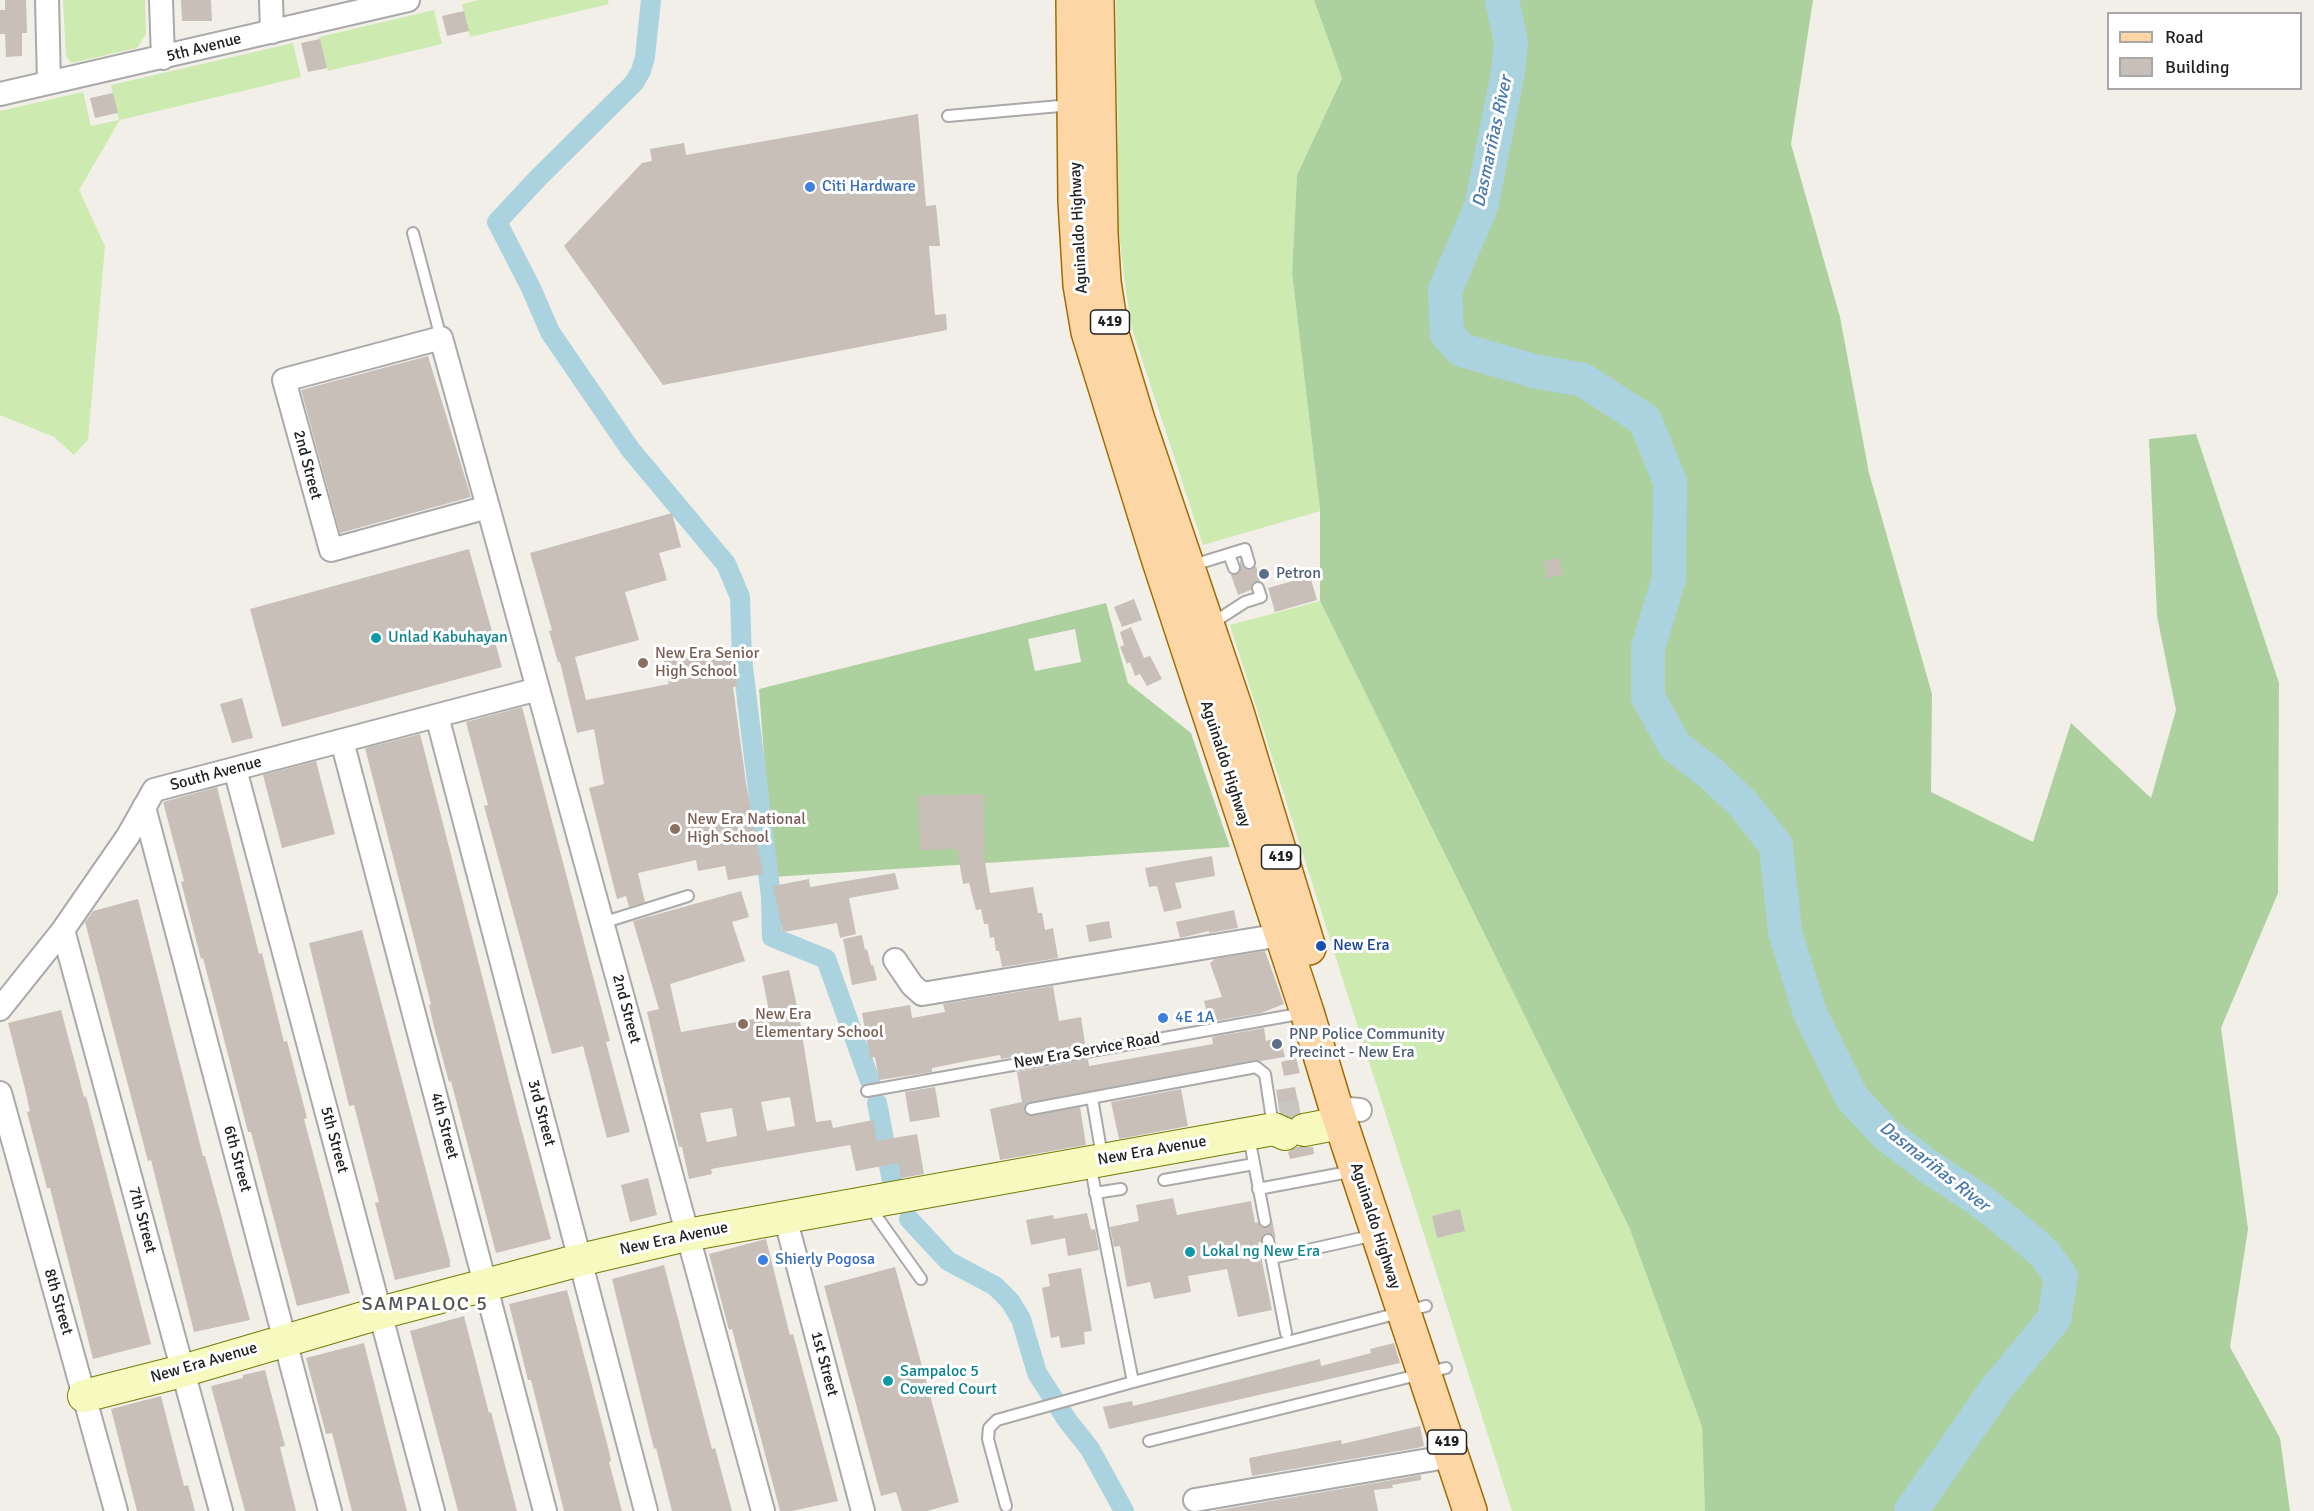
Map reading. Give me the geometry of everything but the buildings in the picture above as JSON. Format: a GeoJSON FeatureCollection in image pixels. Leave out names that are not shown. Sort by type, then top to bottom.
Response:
{"type":"FeatureCollection","features":[{"type":"Feature","properties":{"kind":"main road","name":"Aguinaldo Highway"},"geometry":{"type":"LineString","coordinates":[[1073,0],[1086,72],[1104,282],[1112,334],[1171,559]]}},
{"type":"Feature","properties":{"kind":"main road","name":"Aguinaldo Highway"},"geometry":{"type":"LineString","coordinates":[[1097,0],[1086,72],[1074,105],[1075,201],[1079,273],[1088,332],[1196,632],[1237,712],[1274,874],[1346,1114],[1357,1171],[1378,1234],[1415,1309]]}},
{"type":"Feature","properties":{"kind":"main road","name":"Aguinaldo Highway"},"geometry":{"type":"LineString","coordinates":[[1274,874],[1281,934],[1307,1012],[1346,1114],[1435,1370],[1493,1511]]}},
{"type":"Feature","properties":{"kind":"main road","name":"Aguinaldo Highway"},"geometry":{"type":"LineString","coordinates":[[1435,1370],[1452,1456],[1470,1511]]}},
{"type":"Feature","properties":{"kind":"street"},"geometry":{"type":"LineString","coordinates":[[47,0],[50,82]]}},
{"type":"Feature","properties":{"kind":"street"},"geometry":{"type":"LineString","coordinates":[[161,0],[162,58]]}},
{"type":"Feature","properties":{"kind":"street"},"geometry":{"type":"LineString","coordinates":[[271,0],[272,32]]}},
{"type":"Feature","properties":{"kind":"street","name":"5th Avenue"},"geometry":{"type":"LineString","coordinates":[[0,94],[272,32],[383,3],[408,0]]}},
{"type":"Feature","properties":{"kind":"street","name":"2nd Street"},"geometry":{"type":"LineString","coordinates":[[488,507],[330,550],[284,380],[441,338],[488,507],[538,689],[763,1511]]}},
{"type":"Feature","properties":{"kind":"street","name":"South Avenue"},"geometry":{"type":"LineString","coordinates":[[0,1009],[63,930],[128,836],[154,790],[538,689]]}},
{"type":"Feature","properties":{"kind":"street","name":"3rd Street"},"geometry":{"type":"LineString","coordinates":[[437,716],[646,1511]]}},
{"type":"Feature","properties":{"kind":"street","name":"4th Street"},"geometry":{"type":"LineString","coordinates":[[342,741],[545,1511]]}},
{"type":"Feature","properties":{"kind":"street","name":"5th Street"},"geometry":{"type":"LineString","coordinates":[[235,769],[433,1511]]}},
{"type":"Feature","properties":{"kind":"street","name":"6th Street"},"geometry":{"type":"LineString","coordinates":[[144,807],[330,1511]]}},
{"type":"Feature","properties":{"kind":"street","name":"7th Street"},"geometry":{"type":"LineString","coordinates":[[63,930],[220,1511]]}},
{"type":"Feature","properties":{"kind":"street"},"geometry":{"type":"LineString","coordinates":[[895,960],[912,985],[922,994],[1281,934]]}},
{"type":"Feature","properties":{"kind":"street","name":"8th Street"},"geometry":{"type":"LineString","coordinates":[[0,1093],[116,1511]]}},
{"type":"Feature","properties":{"kind":"street","name":"New Era Avenue"},"geometry":{"type":"LineString","coordinates":[[84,1396],[182,1371],[380,1312],[687,1234],[1346,1114]]}},
{"type":"Feature","properties":{"kind":"street","name":"1st Street"},"geometry":{"type":"LineString","coordinates":[[785,1217],[863,1511]]}},
{"type":"Feature","properties":{"kind":"street"},"geometry":{"type":"LineString","coordinates":[[1195,1500],[1452,1456]]}},
{"type":"Feature","properties":{"kind":"lane"},"geometry":{"type":"LineString","coordinates":[[948,116],[1074,105]]}},
{"type":"Feature","properties":{"kind":"lane","name":"2nd Street"},"geometry":{"type":"LineString","coordinates":[[412,233],[441,338]]}},
{"type":"Feature","properties":{"kind":"lane"},"geometry":{"type":"LineString","coordinates":[[1171,559],[1203,562],[1245,549],[1249,562]]}},
{"type":"Feature","properties":{"kind":"lane"},"geometry":{"type":"LineString","coordinates":[[1229,554],[1234,568]]}},
{"type":"Feature","properties":{"kind":"lane"},"geometry":{"type":"LineString","coordinates":[[1196,632],[1243,598],[1261,597],[1258,588]]}},
{"type":"Feature","properties":{"kind":"lane"},"geometry":{"type":"LineString","coordinates":[[602,923],[688,896]]}},
{"type":"Feature","properties":{"kind":"lane","name":"New Era Service Road"},"geometry":{"type":"LineString","coordinates":[[867,1091],[1307,1012]]}},
{"type":"Feature","properties":{"kind":"lane"},"geometry":{"type":"LineString","coordinates":[[1031,1108],[1256,1067],[1265,1074],[1282,1127],[1254,1164],[1164,1180]]}},
{"type":"Feature","properties":{"kind":"lane"},"geometry":{"type":"LineString","coordinates":[[1092,1098],[1096,1161],[1095,1193],[1132,1382]]}},
{"type":"Feature","properties":{"kind":"lane"},"geometry":{"type":"LineString","coordinates":[[1254,1164],[1265,1221]]}},
{"type":"Feature","properties":{"kind":"lane"},"geometry":{"type":"LineString","coordinates":[[1258,1188],[1357,1171]]}},
{"type":"Feature","properties":{"kind":"lane"},"geometry":{"type":"LineString","coordinates":[[1095,1193],[1121,1189]]}},
{"type":"Feature","properties":{"kind":"lane"},"geometry":{"type":"LineString","coordinates":[[873,1201],[877,1217],[921,1279]]}},
{"type":"Feature","properties":{"kind":"lane"},"geometry":{"type":"LineString","coordinates":[[1272,1258],[1378,1234]]}},
{"type":"Feature","properties":{"kind":"lane"},"geometry":{"type":"LineString","coordinates":[[1268,1240],[1286,1332]]}},
{"type":"Feature","properties":{"kind":"lane"},"geometry":{"type":"LineString","coordinates":[[1006,1506],[988,1438],[989,1428],[997,1420],[1132,1382],[1415,1309]]}},
{"type":"Feature","properties":{"kind":"lane"},"geometry":{"type":"LineString","coordinates":[[1149,1441],[1435,1370]]}},
{"type":"Feature","properties":{"kind":"green space"},"geometry":{"type":"Polygon","coordinates":[[[63,0],[145,0],[146,34],[137,48],[71,63],[66,56],[63,0]]]}},
{"type":"Feature","properties":{"kind":"green space"},"geometry":{"type":"Polygon","coordinates":[[[478,0],[608,0],[609,4],[470,37],[462,4],[478,0]]]}},
{"type":"Feature","properties":{"kind":"green space"},"geometry":{"type":"Polygon","coordinates":[[[1116,0],[1314,0],[1342,77],[1297,175],[1292,273],[1320,511],[1203,545],[1132,329],[1119,232],[1116,0]]]}},
{"type":"Feature","properties":{"kind":"green space"},"geometry":{"type":"Polygon","coordinates":[[[1314,0],[1813,0],[1791,144],[1840,317],[1869,473],[1932,694],[1931,792],[2033,842],[2071,723],[2151,798],[2176,710],[2157,616],[2149,439],[2196,434],[2279,683],[2278,893],[2221,1028],[2248,1229],[2230,1347],[2280,1438],[2290,1511],[1705,1511],[1702,1427],[1629,1227],[1320,601],[1320,510],[1292,273],[1297,175],[1342,78],[1314,0]]]}},
{"type":"Feature","properties":{"kind":"green space"},"geometry":{"type":"Polygon","coordinates":[[[434,10],[442,44],[328,71],[319,37],[434,10]]]}},
{"type":"Feature","properties":{"kind":"green space"},"geometry":{"type":"Polygon","coordinates":[[[293,43],[301,77],[120,120],[79,190],[105,246],[88,440],[74,455],[54,437],[0,415],[0,111],[83,92],[91,126],[119,120],[111,85],[293,43]]]}},
{"type":"Feature","properties":{"kind":"green space"},"geometry":{"type":"Polygon","coordinates":[[[1320,601],[1629,1227],[1702,1427],[1705,1511],[1512,1511],[1230,625],[1320,601]]]}},
{"type":"Feature","properties":{"kind":"green space"},"geometry":{"type":"Polygon","coordinates":[[[1106,603],[1128,683],[1191,733],[1230,847],[773,877],[759,689],[1106,603]],[[1075,629],[1028,639],[1035,671],[1081,662],[1075,629]]]}},
{"type":"Feature","properties":{"kind":"waterway"},"geometry":{"type":"LineString","coordinates":[[651,0],[645,57],[634,83],[497,222],[531,288],[550,332],[630,449],[726,564],[740,597],[742,659],[771,897],[772,937],[826,959],[870,1081]]}},
{"type":"Feature","properties":{"kind":"waterway","name":"Dasmariñas River"},"geometry":{"type":"LineString","coordinates":[[1502,0],[1511,42],[1508,72],[1481,207],[1445,290],[1447,334],[1462,350],[1534,371],[1583,380],[1645,420],[1670,482],[1669,578],[1648,648],[1648,697],[1675,746],[1714,776],[1744,805],[1776,846],[1785,932],[1810,1013],[1852,1098],[1887,1135],[1929,1167],[1981,1201],[2027,1238],[2045,1254],[2061,1277],[2054,1319],[1997,1388],[1911,1511]]}},
{"type":"Feature","properties":{"kind":"waterway"},"geometry":{"type":"LineString","coordinates":[[877,1103],[893,1186]]}},
{"type":"Feature","properties":{"kind":"waterway"},"geometry":{"type":"LineString","coordinates":[[909,1219],[948,1261],[995,1286],[1010,1301],[1021,1319],[1037,1373],[1067,1420],[1090,1449],[1124,1511]]}},
{"type":"Feature","properties":{"kind":"tunnel"},"geometry":{"type":"LineString","coordinates":[[1281,1119],[1301,1115]]}},
{"type":"Feature","properties":{"kind":"place","name":"Citi Hardware"},"geometry":{"type":"Point","coordinates":[810,187]}},
{"type":"Feature","properties":{"kind":"place","name":"Petron"},"geometry":{"type":"Point","coordinates":[1264,574]}},
{"type":"Feature","properties":{"kind":"place","name":"Unlad Kabuhayan"},"geometry":{"type":"Point","coordinates":[376,638]}},
{"type":"Feature","properties":{"kind":"place","name":"New Era Senior High School"},"geometry":{"type":"Point","coordinates":[643,663]}},
{"type":"Feature","properties":{"kind":"place","name":"New Era National High School"},"geometry":{"type":"Point","coordinates":[675,829]}},
{"type":"Feature","properties":{"kind":"place","name":"New Era"},"geometry":{"type":"Point","coordinates":[1321,946]}},
{"type":"Feature","properties":{"kind":"place","name":"4E 1A"},"geometry":{"type":"Point","coordinates":[1163,1018]}},
{"type":"Feature","properties":{"kind":"place","name":"New Era Elementary School"},"geometry":{"type":"Point","coordinates":[743,1024]}},
{"type":"Feature","properties":{"kind":"place","name":"PNP Police Community Precinct - New Era"},"geometry":{"type":"Point","coordinates":[1277,1044]}},
{"type":"Feature","properties":{"kind":"place","name":"Lokal ng New Era"},"geometry":{"type":"Point","coordinates":[1190,1252]}},
{"type":"Feature","properties":{"kind":"place","name":"Shierly Pogosa"},"geometry":{"type":"Point","coordinates":[763,1260]}},
{"type":"Feature","properties":{"kind":"place","name":"Sampaloc 5 Covered Court"},"geometry":{"type":"Point","coordinates":[888,1381]}},
{"type":"Feature","properties":{"kind":"district","name":"SAMPALOC 5"},"geometry":{"type":"Point","coordinates":[425,1305]}}]}
